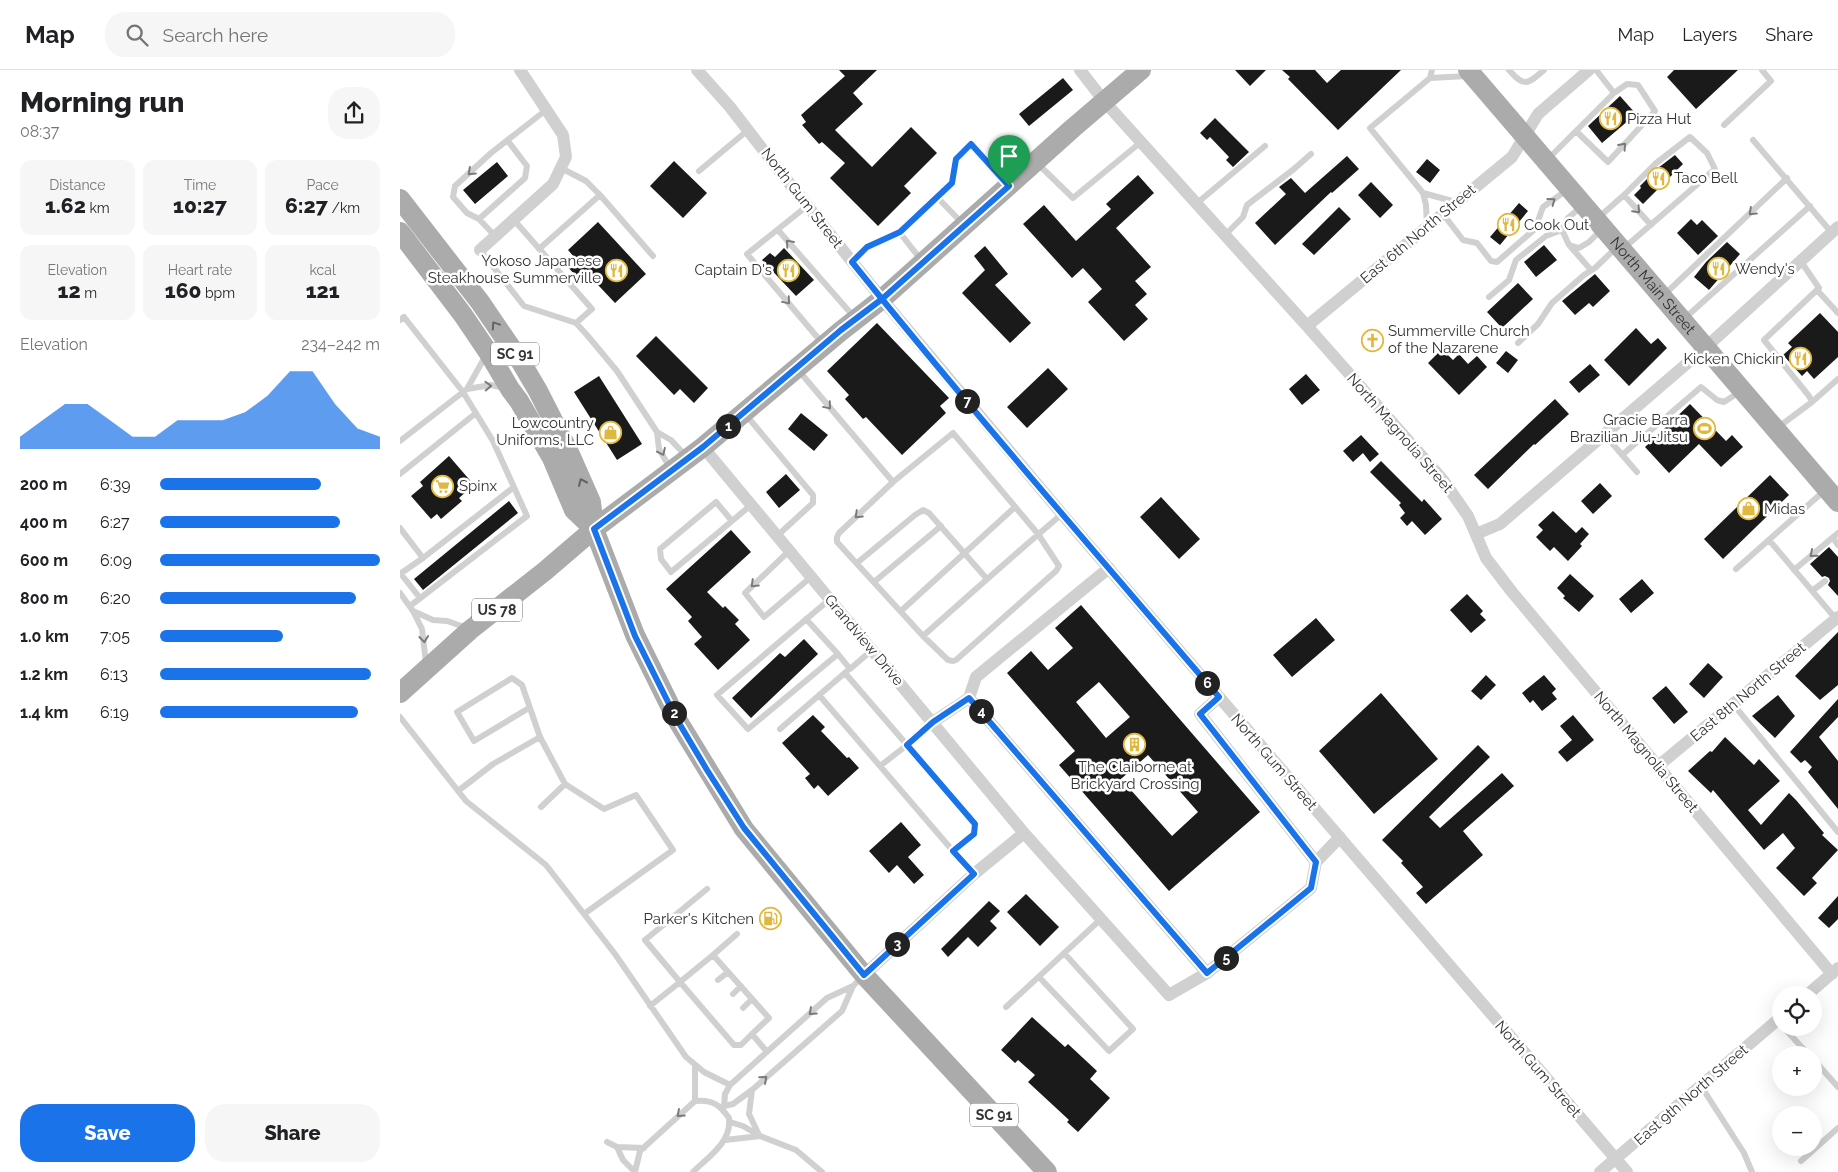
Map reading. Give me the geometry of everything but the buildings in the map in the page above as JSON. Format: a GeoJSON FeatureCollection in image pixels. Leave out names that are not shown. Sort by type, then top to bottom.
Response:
{"type":"FeatureCollection","features":[{"type":"Feature","properties":{"kind":"main road","name":"US 78"},"geometry":{"type":"LineString","coordinates":[[400,693],[470,630],[545,571],[594,529],[696,453],[824,344],[882,299],[1141,70]]}},
{"type":"Feature","properties":{"kind":"main road","name":"North Main Street"},"geometry":{"type":"LineString","coordinates":[[1470,73],[1832,495]]}},
{"type":"Feature","properties":{"kind":"main road","name":"SC 91"},"geometry":{"type":"LineString","coordinates":[[400,199],[480,302],[521,362],[568,450],[591,502],[594,529],[635,636],[676,718],[744,828],[858,980],[1047,1172]]}},
{"type":"Feature","properties":{"kind":"main road","name":"SC 91"},"geometry":{"type":"LineString","coordinates":[[400,232],[488,352],[552,458],[574,510],[594,529]]}},
{"type":"Feature","properties":{"kind":"street"},"geometry":{"type":"LineString","coordinates":[[480,250],[553,184],[566,157],[564,135],[520,70]]}},
{"type":"Feature","properties":{"kind":"street","name":"North Gum Street"},"geometry":{"type":"LineString","coordinates":[[698,70],[730,107],[882,299],[1062,514],[1627,1172]]}},
{"type":"Feature","properties":{"kind":"street","name":"North Magnolia Street"},"geometry":{"type":"LineString","coordinates":[[1080,70],[1104,102],[1307,326],[1443,480],[1468,516],[1486,558],[1512,592],[1836,974]]}},
{"type":"Feature","properties":{"kind":"street","name":"East 6th North Street"},"geometry":{"type":"LineString","coordinates":[[1307,326],[1512,157],[1538,114],[1589,70]]}},
{"type":"Feature","properties":{"kind":"street"},"geometry":{"type":"LineString","coordinates":[[1476,534],[1500,524],[1705,348],[1835,230]]}},
{"type":"Feature","properties":{"kind":"street","name":"Grandview Drive"},"geometry":{"type":"LineString","coordinates":[[696,453],[751,505],[1024,833],[1168,995],[1207,973]]}},
{"type":"Feature","properties":{"kind":"street"},"geometry":{"type":"LineString","coordinates":[[933,722],[969,698],[976,677],[1109,568]]}},
{"type":"Feature","properties":{"kind":"street","name":"East 8th North Street"},"geometry":{"type":"LineString","coordinates":[[1658,766],[1837,618]]}},
{"type":"Feature","properties":{"kind":"street"},"geometry":{"type":"LineString","coordinates":[[1219,697],[1200,714],[1316,862]]}},
{"type":"Feature","properties":{"kind":"street"},"geometry":{"type":"LineString","coordinates":[[969,698],[1207,973],[1311,888],[1316,862],[1340,838]]}},
{"type":"Feature","properties":{"kind":"street"},"geometry":{"type":"LineString","coordinates":[[858,980],[974,874],[1024,833]]}},
{"type":"Feature","properties":{"kind":"street"},"geometry":{"type":"LineString","coordinates":[[1819,986],[1836,974]]}},
{"type":"Feature","properties":{"kind":"street","name":"East 9th North Street"},"geometry":{"type":"LineString","coordinates":[[1600,1172],[1701,1086],[1772,1029]]}},
{"type":"Feature","properties":{"kind":"lane"},"geometry":{"type":"LineString","coordinates":[[1430,78],[1432,70]]}},
{"type":"Feature","properties":{"kind":"lane"},"geometry":{"type":"LineString","coordinates":[[1509,70],[1521,82],[1526,83],[1533,80],[1544,70]]}},
{"type":"Feature","properties":{"kind":"lane"},"geometry":{"type":"LineString","coordinates":[[1596,70],[1614,93]]}},
{"type":"Feature","properties":{"kind":"lane"},"geometry":{"type":"LineString","coordinates":[[1724,125],[1771,81],[1762,70]]}},
{"type":"Feature","properties":{"kind":"lane"},"geometry":{"type":"LineString","coordinates":[[1427,226],[1426,205],[1423,193],[1370,128],[1430,78],[1470,73]]}},
{"type":"Feature","properties":{"kind":"lane"},"geometry":{"type":"LineString","coordinates":[[1546,161],[1576,131],[1614,93],[1627,84],[1638,85],[1655,110],[1608,162],[1576,131]]}},
{"type":"Feature","properties":{"kind":"lane"},"geometry":{"type":"LineString","coordinates":[[495,236],[479,219],[467,213],[453,197],[455,186],[491,153],[546,110]]}},
{"type":"Feature","properties":{"kind":"lane"},"geometry":{"type":"LineString","coordinates":[[699,171],[748,130]]}},
{"type":"Feature","properties":{"kind":"lane"},"geometry":{"type":"LineString","coordinates":[[1489,297],[1509,280],[1516,260],[1546,236],[1562,230],[1568,218],[1594,218],[1624,195],[1654,164],[1690,137],[1707,153],[1716,169],[1651,225],[1584,274],[1552,303],[1538,324],[1518,343]]}},
{"type":"Feature","properties":{"kind":"lane"},"geometry":{"type":"LineString","coordinates":[[1753,140],[1810,206],[1835,230]]}},
{"type":"Feature","properties":{"kind":"lane"},"geometry":{"type":"LineString","coordinates":[[479,219],[525,178],[527,166],[508,141]]}},
{"type":"Feature","properties":{"kind":"lane"},"geometry":{"type":"LineString","coordinates":[[1036,162],[1073,198],[1141,142]]}},
{"type":"Feature","properties":{"kind":"lane"},"geometry":{"type":"LineString","coordinates":[[852,262],[867,247],[900,232],[952,183],[956,159],[971,144],[1009,186]]}},
{"type":"Feature","properties":{"kind":"lane"},"geometry":{"type":"LineString","coordinates":[[1196,204],[1265,146]]}},
{"type":"Feature","properties":{"kind":"lane"},"geometry":{"type":"LineString","coordinates":[[1225,235],[1243,217],[1247,205],[1294,169],[1310,154]]}},
{"type":"Feature","properties":{"kind":"lane"},"geometry":{"type":"LineString","coordinates":[[561,168],[586,181],[653,256]]}},
{"type":"Feature","properties":{"kind":"lane"},"geometry":{"type":"LineString","coordinates":[[1662,297],[1787,178]]}},
{"type":"Feature","properties":{"kind":"lane"},"geometry":{"type":"LineString","coordinates":[[1443,214],[1464,240],[1477,243],[1492,261],[1497,262],[1535,228],[1544,207],[1569,189]]}},
{"type":"Feature","properties":{"kind":"lane"},"geometry":{"type":"LineString","coordinates":[[1423,193],[1456,202]]}},
{"type":"Feature","properties":{"kind":"lane"},"geometry":{"type":"LineString","coordinates":[[539,248],[600,195]]}},
{"type":"Feature","properties":{"kind":"lane"},"geometry":{"type":"LineString","coordinates":[[1624,195],[1651,225]]}},
{"type":"Feature","properties":{"kind":"lane"},"geometry":{"type":"LineString","coordinates":[[937,197],[964,226]]}},
{"type":"Feature","properties":{"kind":"lane"},"geometry":{"type":"LineString","coordinates":[[807,206],[747,254],[824,344]]}},
{"type":"Feature","properties":{"kind":"lane"},"geometry":{"type":"LineString","coordinates":[[1682,320],[1810,206]]}},
{"type":"Feature","properties":{"kind":"lane"},"geometry":{"type":"LineString","coordinates":[[1569,245],[1579,248],[1589,242],[1594,218]]}},
{"type":"Feature","properties":{"kind":"lane"},"geometry":{"type":"LineString","coordinates":[[514,220],[592,309],[576,323]]}},
{"type":"Feature","properties":{"kind":"lane"},"geometry":{"type":"LineString","coordinates":[[778,230],[856,319]]}},
{"type":"Feature","properties":{"kind":"lane"},"geometry":{"type":"LineString","coordinates":[[1562,230],[1569,245],[1591,270]]}},
{"type":"Feature","properties":{"kind":"lane"},"geometry":{"type":"LineString","coordinates":[[900,232],[923,262]]}},
{"type":"Feature","properties":{"kind":"lane"},"geometry":{"type":"LineString","coordinates":[[480,250],[524,306],[576,323],[617,370],[657,432],[696,453]]}},
{"type":"Feature","properties":{"kind":"lane"},"geometry":{"type":"LineString","coordinates":[[1800,260],[1819,288],[1764,340],[1812,402]]}},
{"type":"Feature","properties":{"kind":"lane"},"geometry":{"type":"LineString","coordinates":[[1816,290],[1838,313]]}},
{"type":"Feature","properties":{"kind":"lane"},"geometry":{"type":"LineString","coordinates":[[400,320],[404,317],[465,390],[493,441],[527,516],[420,598],[412,608]]}},
{"type":"Feature","properties":{"kind":"lane"},"geometry":{"type":"LineString","coordinates":[[400,441],[465,390],[488,352]]}},
{"type":"Feature","properties":{"kind":"lane"},"geometry":{"type":"LineString","coordinates":[[796,368],[893,482]]}},
{"type":"Feature","properties":{"kind":"lane"},"geometry":{"type":"LineString","coordinates":[[1775,429],[1812,402],[1838,379]]}},
{"type":"Feature","properties":{"kind":"lane"},"geometry":{"type":"LineString","coordinates":[[465,390],[491,385],[510,389]]}},
{"type":"Feature","properties":{"kind":"lane"},"geometry":{"type":"LineString","coordinates":[[1622,455],[1701,387],[1716,400],[1724,402],[1742,391]]}},
{"type":"Feature","properties":{"kind":"lane"},"geometry":{"type":"LineString","coordinates":[[400,474],[476,412]]}},
{"type":"Feature","properties":{"kind":"lane"},"geometry":{"type":"LineString","coordinates":[[744,412],[813,496],[813,502],[777,536]]}},
{"type":"Feature","properties":{"kind":"lane"},"geometry":{"type":"LineString","coordinates":[[657,432],[658,449],[672,471]]}},
{"type":"Feature","properties":{"kind":"lane"},"geometry":{"type":"LineString","coordinates":[[953,433],[1038,534],[1059,566],[1056,572],[956,660],[948,660],[837,542],[837,537],[893,482],[953,433]]}},
{"type":"Feature","properties":{"kind":"lane"},"geometry":{"type":"LineString","coordinates":[[1604,434],[1637,472]]}},
{"type":"Feature","properties":{"kind":"lane"},"geometry":{"type":"LineString","coordinates":[[420,598],[400,574],[424,558],[514,487]]}},
{"type":"Feature","properties":{"kind":"lane"},"geometry":{"type":"LineString","coordinates":[[1736,569],[1768,540],[1832,495]]}},
{"type":"Feature","properties":{"kind":"lane"},"geometry":{"type":"LineString","coordinates":[[732,521],[716,502],[660,549],[661,559],[671,572],[732,521],[751,505]]}},
{"type":"Feature","properties":{"kind":"lane"},"geometry":{"type":"LineString","coordinates":[[901,612],[1015,507]]}},
{"type":"Feature","properties":{"kind":"lane"},"geometry":{"type":"LineString","coordinates":[[857,563],[923,510],[929,513],[987,579]]}},
{"type":"Feature","properties":{"kind":"lane"},"geometry":{"type":"LineString","coordinates":[[924,636],[1062,514]]}},
{"type":"Feature","properties":{"kind":"lane"},"geometry":{"type":"LineString","coordinates":[[874,582],[941,526]]}},
{"type":"Feature","properties":{"kind":"lane"},"geometry":{"type":"LineString","coordinates":[[400,528],[424,558]]}},
{"type":"Feature","properties":{"kind":"lane"},"geometry":{"type":"LineString","coordinates":[[1794,570],[1835,536],[1838,545]]}},
{"type":"Feature","properties":{"kind":"lane"},"geometry":{"type":"LineString","coordinates":[[1768,540],[1837,618]]}},
{"type":"Feature","properties":{"kind":"lane"},"geometry":{"type":"LineString","coordinates":[[789,550],[745,593],[764,617],[811,577]]}},
{"type":"Feature","properties":{"kind":"lane"},"geometry":{"type":"LineString","coordinates":[[1812,591],[1825,580]]}},
{"type":"Feature","properties":{"kind":"lane"},"geometry":{"type":"LineString","coordinates":[[400,593],[412,608],[422,629],[427,670]]}},
{"type":"Feature","properties":{"kind":"lane"},"geometry":{"type":"LineString","coordinates":[[830,599],[717,695],[748,729],[838,654]]}},
{"type":"Feature","properties":{"kind":"lane"},"geometry":{"type":"LineString","coordinates":[[412,608],[433,620],[446,621],[470,630]]}},
{"type":"Feature","properties":{"kind":"lane"},"geometry":{"type":"LineString","coordinates":[[806,619],[838,654],[848,670],[907,745],[975,824],[974,834],[953,851]]}},
{"type":"Feature","properties":{"kind":"lane"},"geometry":{"type":"LineString","coordinates":[[780,728],[872,650]]}},
{"type":"Feature","properties":{"kind":"lane"},"geometry":{"type":"LineString","coordinates":[[529,708],[474,741],[457,712],[512,678],[522,685],[540,737],[565,784],[604,808],[636,796],[674,850],[584,914]]}},
{"type":"Feature","properties":{"kind":"lane"},"geometry":{"type":"LineString","coordinates":[[819,695],[974,874]]}},
{"type":"Feature","properties":{"kind":"lane"},"geometry":{"type":"LineString","coordinates":[[1733,704],[1838,832]]}},
{"type":"Feature","properties":{"kind":"lane"},"geometry":{"type":"LineString","coordinates":[[400,717],[466,801],[546,865],[584,914],[686,1057],[704,1072],[730,1085]]}},
{"type":"Feature","properties":{"kind":"lane"},"geometry":{"type":"LineString","coordinates":[[880,766],[933,722]]}},
{"type":"Feature","properties":{"kind":"lane"},"geometry":{"type":"LineString","coordinates":[[458,791],[494,764],[540,737]]}},
{"type":"Feature","properties":{"kind":"lane"},"geometry":{"type":"LineString","coordinates":[[541,807],[565,784]]}},
{"type":"Feature","properties":{"kind":"lane"},"geometry":{"type":"LineString","coordinates":[[707,889],[645,940],[680,982],[697,997],[709,1016],[734,1045],[741,1045],[769,1018],[713,955]]}},
{"type":"Feature","properties":{"kind":"lane"},"geometry":{"type":"LineString","coordinates":[[1006,1007],[1102,919]]}},
{"type":"Feature","properties":{"kind":"lane"},"geometry":{"type":"LineString","coordinates":[[650,1006],[737,934]]}},
{"type":"Feature","properties":{"kind":"lane"},"geometry":{"type":"LineString","coordinates":[[1039,977],[1109,1051],[1133,1029],[1064,954]]}},
{"type":"Feature","properties":{"kind":"lane"},"geometry":{"type":"LineString","coordinates":[[718,980],[728,972]]}},
{"type":"Feature","properties":{"kind":"lane"},"geometry":{"type":"LineString","coordinates":[[722,1107],[725,1094],[730,1085],[827,998],[858,980]]}},
{"type":"Feature","properties":{"kind":"lane"},"geometry":{"type":"LineString","coordinates":[[722,1107],[734,1104],[752,1090],[842,1011],[858,980]]}},
{"type":"Feature","properties":{"kind":"lane"},"geometry":{"type":"LineString","coordinates":[[732,994],[741,986]]}},
{"type":"Feature","properties":{"kind":"lane"},"geometry":{"type":"LineString","coordinates":[[743,1008],[752,999]]}},
{"type":"Feature","properties":{"kind":"lane"},"geometry":{"type":"LineString","coordinates":[[709,1016],[714,1011]]}},
{"type":"Feature","properties":{"kind":"lane"},"geometry":{"type":"LineString","coordinates":[[720,1029],[726,1022]]}},
{"type":"Feature","properties":{"kind":"lane"},"geometry":{"type":"LineString","coordinates":[[752,1034],[767,1052]]}},
{"type":"Feature","properties":{"kind":"lane"},"geometry":{"type":"LineString","coordinates":[[1793,1036],[1801,1046]]}},
{"type":"Feature","properties":{"kind":"lane"},"geometry":{"type":"LineString","coordinates":[[695,1065],[695,1101]]}},
{"type":"Feature","properties":{"kind":"lane"},"geometry":{"type":"LineString","coordinates":[[1822,1069],[1838,1087]]}},
{"type":"Feature","properties":{"kind":"lane"},"geometry":{"type":"LineString","coordinates":[[1701,1086],[1744,1153],[1752,1172]]}},
{"type":"Feature","properties":{"kind":"lane"},"geometry":{"type":"LineString","coordinates":[[752,1090],[749,1114],[760,1136]]}},
{"type":"Feature","properties":{"kind":"lane"},"geometry":{"type":"LineString","coordinates":[[635,1172],[640,1151],[695,1101],[714,1102],[722,1107],[729,1118],[729,1132],[725,1140],[693,1172]]}},
{"type":"Feature","properties":{"kind":"lane"},"geometry":{"type":"LineString","coordinates":[[730,1122],[796,1150],[822,1172]]}},
{"type":"Feature","properties":{"kind":"lane"},"geometry":{"type":"LineString","coordinates":[[1801,1161],[1838,1128]]}},
{"type":"Feature","properties":{"kind":"lane"},"geometry":{"type":"LineString","coordinates":[[725,1140],[760,1136]]}},
{"type":"Feature","properties":{"kind":"lane"},"geometry":{"type":"LineString","coordinates":[[607,1142],[617,1147],[644,1148]]}},
{"type":"Feature","properties":{"kind":"lane"},"geometry":{"type":"LineString","coordinates":[[617,1147],[623,1160],[635,1172]]}},
{"type":"Feature","properties":{"kind":"place","name":"Pizza Hut"},"geometry":{"type":"Point","coordinates":[1611,119]}},
{"type":"Feature","properties":{"kind":"place","name":"Taco Bell"},"geometry":{"type":"Point","coordinates":[1658,178]}},
{"type":"Feature","properties":{"kind":"place","name":"Cook Out"},"geometry":{"type":"Point","coordinates":[1508,225]}},
{"type":"Feature","properties":{"kind":"place","name":"Wendy's"},"geometry":{"type":"Point","coordinates":[1719,269]}},
{"type":"Feature","properties":{"kind":"place","name":"Yokoso Japanese Steakhouse Summerville"},"geometry":{"type":"Point","coordinates":[617,270]}},
{"type":"Feature","properties":{"kind":"place","name":"Captain D's"},"geometry":{"type":"Point","coordinates":[788,270]}},
{"type":"Feature","properties":{"kind":"place","name":"Summerville Church of the Nazarene"},"geometry":{"type":"Point","coordinates":[1372,340]}},
{"type":"Feature","properties":{"kind":"place","name":"Kicken Chickin"},"geometry":{"type":"Point","coordinates":[1800,359]}},
{"type":"Feature","properties":{"kind":"place","name":"Gracie Barra Brazilian Jiu-Jitsu"},"geometry":{"type":"Point","coordinates":[1704,429]}},
{"type":"Feature","properties":{"kind":"place","name":"Lowcountry Uniforms, LLC"},"geometry":{"type":"Point","coordinates":[610,432]}},
{"type":"Feature","properties":{"kind":"place","name":"Spinx"},"geometry":{"type":"Point","coordinates":[443,486]}},
{"type":"Feature","properties":{"kind":"place","name":"Midas"},"geometry":{"type":"Point","coordinates":[1748,509]}},
{"type":"Feature","properties":{"kind":"place","name":"The Claiborne at Brickyard Crossing"},"geometry":{"type":"Point","coordinates":[1135,744]}},
{"type":"Feature","properties":{"kind":"place","name":"Parker's Kitchen"},"geometry":{"type":"Point","coordinates":[770,919]}},
{"type":"Feature","properties":{"kind":"route"},"geometry":{"type":"LineString","coordinates":[[1009,186],[882,299],[841,330],[703,447],[594,529],[635,636],[676,718],[707,770],[744,828],[864,975],[974,874],[953,851],[974,834],[975,824],[907,745],[933,722],[969,698],[1207,973],[1311,888],[1316,862],[1200,714],[1219,697],[1062,514],[882,299],[852,262],[867,247],[900,232],[952,183],[956,159],[971,144],[1009,186]]}}]}
